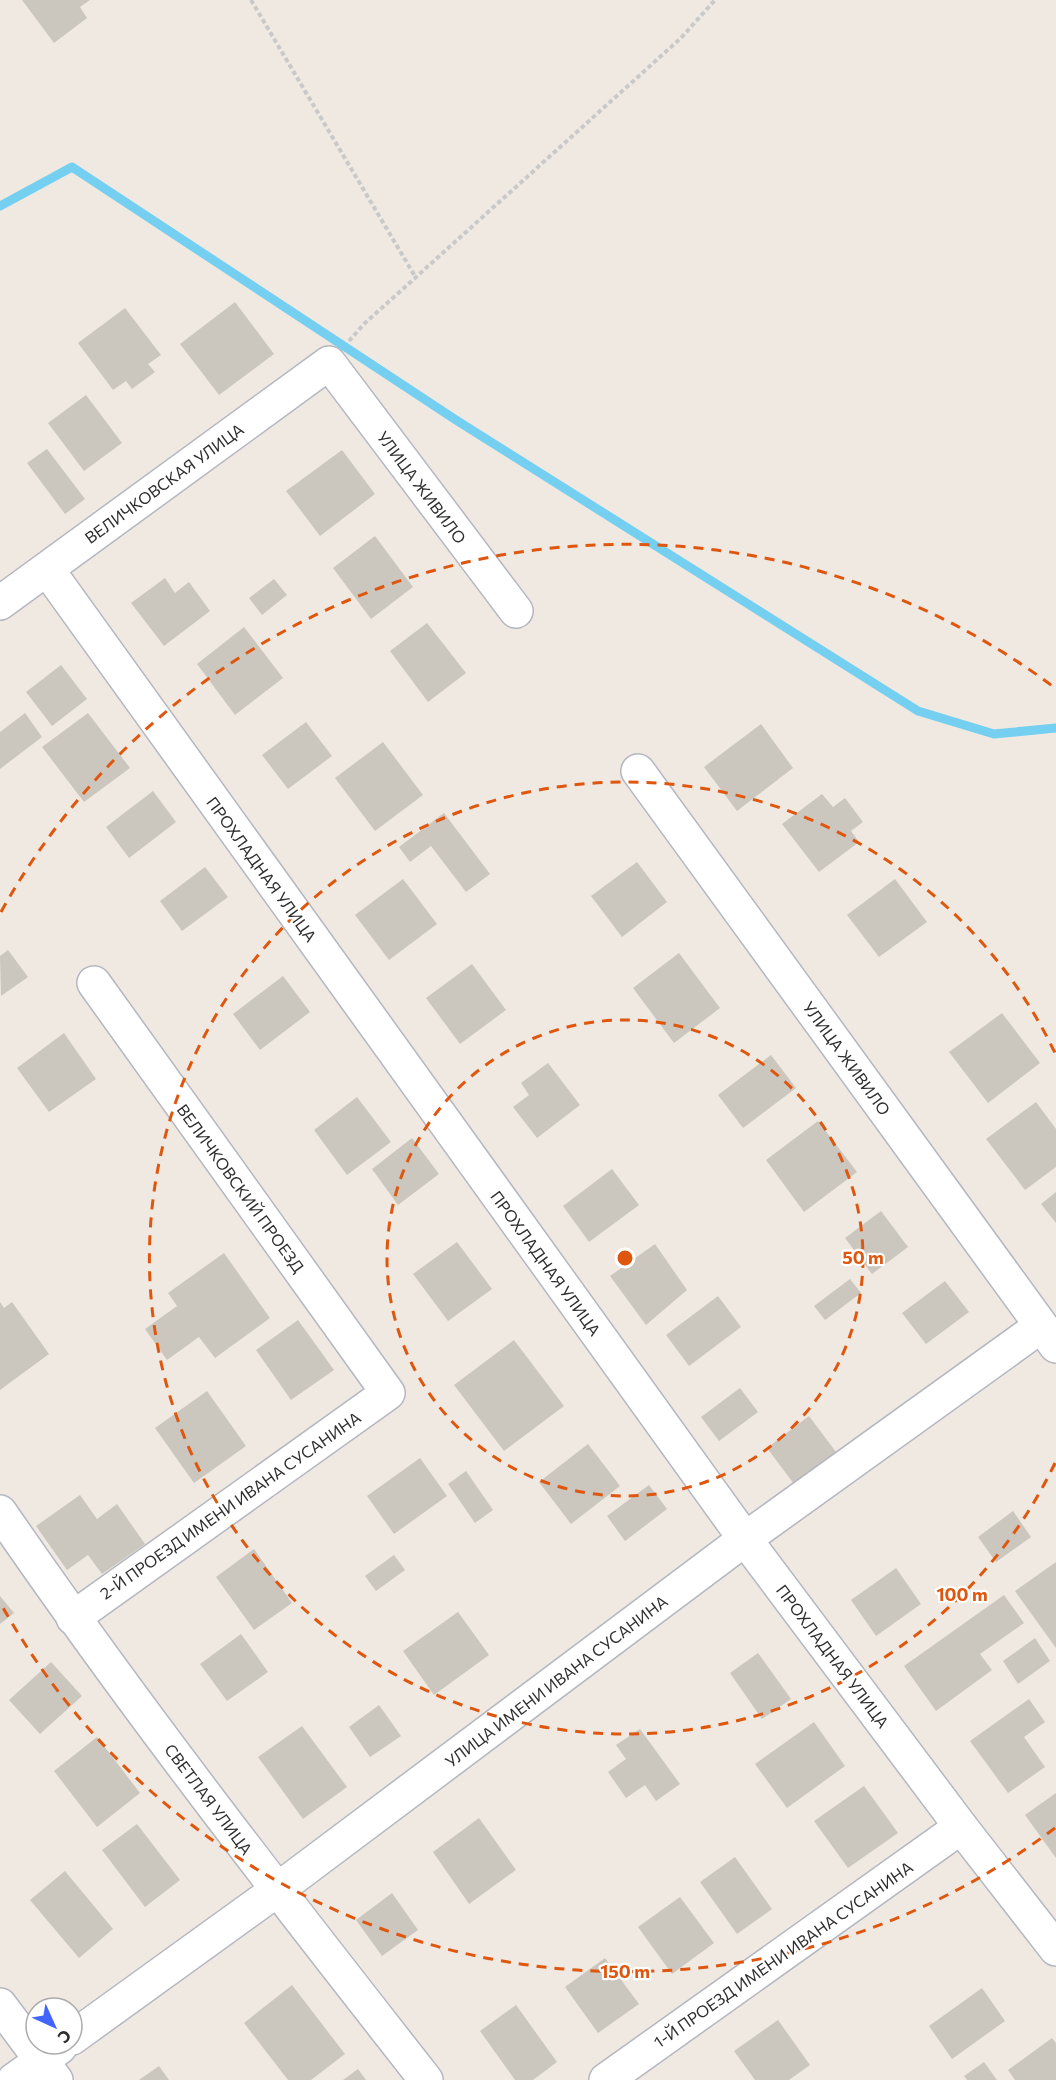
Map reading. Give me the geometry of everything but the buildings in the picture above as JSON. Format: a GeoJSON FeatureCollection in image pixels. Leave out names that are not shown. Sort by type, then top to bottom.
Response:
{"type":"FeatureCollection","features":[{"type":"Feature","properties":{"kind":"street","name":"ВЕЛИЧКОВСКАЯ УЛИЦА"},"geometry":{"type":"LineString","coordinates":[[0,603],[328,363]]}},
{"type":"Feature","properties":{"kind":"street","name":"УЛИЦА ЖИВИЛО"},"geometry":{"type":"LineString","coordinates":[[328,363],[516,611]]}},
{"type":"Feature","properties":{"kind":"street","name":"ПРОХЛАДНАЯ УЛИЦА"},"geometry":{"type":"LineString","coordinates":[[47,569],[745,1539],[961,1827],[1056,1949]]}},
{"type":"Feature","properties":{"kind":"street","name":"УЛИЦА ЖИВИЛО"},"geometry":{"type":"LineString","coordinates":[[638,771],[1049,1336]]}},
{"type":"Feature","properties":{"kind":"street","name":"ВЕЛИЧКОВСКИЙ ПРОЕЗД"},"geometry":{"type":"LineString","coordinates":[[94,983],[388,1393]]}},
{"type":"Feature","properties":{"kind":"street","name":"УЛИЦА ИМЕНИ ИВАНА СУСАНИНА"},"geometry":{"type":"LineString","coordinates":[[84,2029],[277,1890],[745,1539],[1049,1336]]}},
{"type":"Feature","properties":{"kind":"street","name":"2-Й ПРОЕЗД ИМЕНИ ИВАНА СУСАНИНА"},"geometry":{"type":"LineString","coordinates":[[73,1618],[388,1393]]}},
{"type":"Feature","properties":{"kind":"street","name":"СВЕТЛАЯ УЛИЦА"},"geometry":{"type":"LineString","coordinates":[[0,1512],[73,1618],[277,1890],[426,2080]]}},
{"type":"Feature","properties":{"kind":"street","name":"1-Й ПРОЕЗД ИМЕНИ ИВАНА СУСАНИНА"},"geometry":{"type":"LineString","coordinates":[[606,2080],[961,1827]]}},
{"type":"Feature","properties":{"kind":"street"},"geometry":{"type":"LineString","coordinates":[[0,2005],[54,2061],[14,2080]]}},
{"type":"Feature","properties":{"kind":"path"},"geometry":{"type":"LineString","coordinates":[[251,0],[416,278]]}},
{"type":"Feature","properties":{"kind":"path"},"geometry":{"type":"LineString","coordinates":[[364,324],[681,38],[715,0]]}},
{"type":"Feature","properties":{"kind":"waterway"},"geometry":{"type":"LineString","coordinates":[[0,206],[72,167],[456,420],[918,711],[994,734],[1056,728]]}}]}
